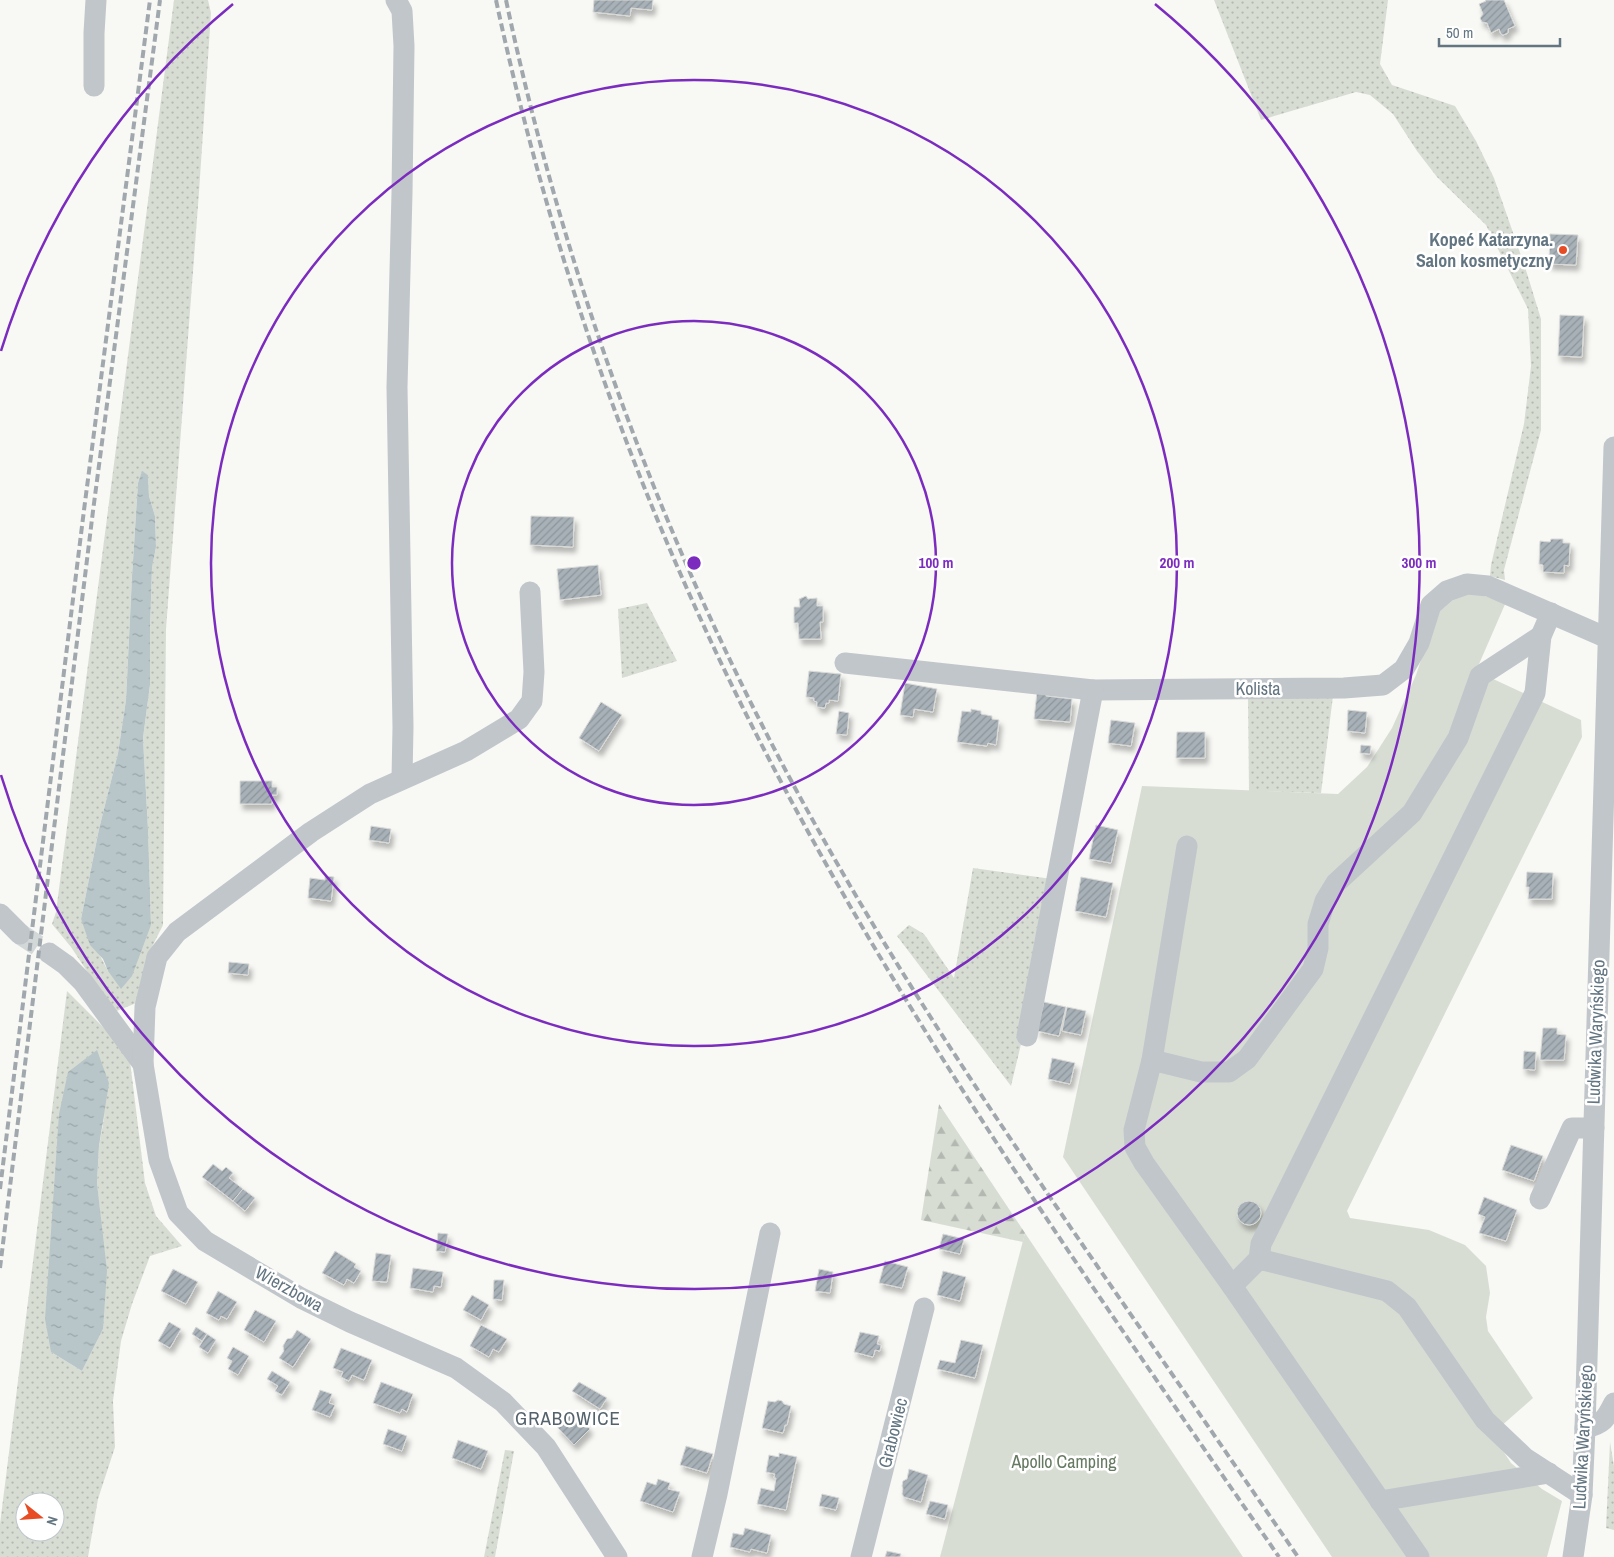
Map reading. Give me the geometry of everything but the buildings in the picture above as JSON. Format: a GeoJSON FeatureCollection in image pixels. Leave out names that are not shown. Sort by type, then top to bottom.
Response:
{"type":"FeatureCollection","features":[{"type":"Feature","properties":{"kind":"street"},"geometry":{"type":"LineString","coordinates":[[94,86],[96,0]]}},
{"type":"Feature","properties":{"kind":"street"},"geometry":{"type":"LineString","coordinates":[[396,0],[402,10],[404,46],[397,387],[403,697],[402,779]]}},
{"type":"Feature","properties":{"kind":"street","name":"Ludwika Waryńskiego"},"geometry":{"type":"LineString","coordinates":[[1573,1557],[1582,1495],[1585,1428],[1611,639],[1614,447]]}},
{"type":"Feature","properties":{"kind":"street","name":"Kolista"},"geometry":{"type":"LineString","coordinates":[[845,663],[1093,690],[1344,688],[1383,685],[1404,669],[1419,643],[1431,605],[1447,591],[1467,584],[1488,586],[1611,639]]}},
{"type":"Feature","properties":{"kind":"street"},"geometry":{"type":"LineString","coordinates":[[142,1064],[145,1007],[157,957],[177,932],[311,832],[370,794],[466,751],[518,720],[532,701],[534,672],[530,592]]}},
{"type":"Feature","properties":{"kind":"street"},"geometry":{"type":"LineString","coordinates":[[1232,1286],[1260,1259],[1262,1244],[1535,693],[1542,636],[1551,613]]}},
{"type":"Feature","properties":{"kind":"street"},"geometry":{"type":"LineString","coordinates":[[1152,1060],[1201,1072],[1229,1072],[1247,1059],[1313,969],[1318,948],[1318,924],[1325,901],[1336,883],[1412,812],[1458,738],[1480,676],[1542,636]]}},
{"type":"Feature","properties":{"kind":"street"},"geometry":{"type":"LineString","coordinates":[[1027,1036],[1093,690]]}},
{"type":"Feature","properties":{"kind":"street"},"geometry":{"type":"LineString","coordinates":[[1187,846],[1152,1060],[1134,1130],[1135,1147],[1144,1163],[1232,1286],[1418,1557]]}},
{"type":"Feature","properties":{"kind":"street"},"geometry":{"type":"LineString","coordinates":[[0,915],[20,934]]}},
{"type":"Feature","properties":{"kind":"street","name":"Wierzbowa"},"geometry":{"type":"LineString","coordinates":[[49,953],[66,965],[83,982],[142,1064],[159,1160],[178,1213],[205,1241],[301,1298],[350,1322],[456,1368],[503,1402],[546,1447],[617,1557]]}},
{"type":"Feature","properties":{"kind":"street"},"geometry":{"type":"LineString","coordinates":[[112,1022],[145,1007]]}},
{"type":"Feature","properties":{"kind":"street"},"geometry":{"type":"LineString","coordinates":[[1540,1199],[1572,1128],[1594,1128]]}},
{"type":"Feature","properties":{"kind":"street"},"geometry":{"type":"LineString","coordinates":[[702,1557],[717,1494],[770,1233]]}},
{"type":"Feature","properties":{"kind":"street"},"geometry":{"type":"LineString","coordinates":[[1260,1259],[1387,1291],[1407,1307],[1485,1420],[1525,1458],[1582,1495]]}},
{"type":"Feature","properties":{"kind":"street","name":"Grabowiec"},"geometry":{"type":"LineString","coordinates":[[861,1557],[924,1308]]}},
{"type":"Feature","properties":{"kind":"street"},"geometry":{"type":"LineString","coordinates":[[1585,1428],[1598,1425],[1608,1414],[1614,1403]]}},
{"type":"Feature","properties":{"kind":"street"},"geometry":{"type":"LineString","coordinates":[[1380,1501],[1548,1473]]}},
{"type":"Feature","properties":{"kind":"green space"},"geometry":{"type":"Polygon","coordinates":[[[174,0],[208,0],[211,13],[166,629],[163,925],[148,955],[139,1002],[114,1012],[71,947],[52,924],[56,912],[174,0]],[[142,472],[138,483],[126,700],[118,753],[99,829],[81,919],[108,971],[151,925],[143,738],[150,685],[152,568],[156,547],[155,516],[149,496],[148,475],[142,472]]]}},
{"type":"Feature","properties":{"kind":"green space"},"geometry":{"type":"Polygon","coordinates":[[[1214,0],[1388,0],[1380,64],[1392,85],[1455,106],[1476,141],[1494,178],[1541,319],[1541,430],[1504,570],[1505,580],[1490,576],[1524,424],[1531,366],[1528,309],[1486,225],[1437,177],[1417,151],[1393,114],[1370,95],[1356,92],[1261,120],[1214,0]]]}},
{"type":"Feature","properties":{"kind":"green space"},"geometry":{"type":"Polygon","coordinates":[[[1470,592],[1506,602],[1476,671],[1581,720],[1582,737],[1347,1211],[1350,1218],[1429,1230],[1465,1245],[1486,1266],[1490,1293],[1486,1317],[1488,1331],[1533,1398],[1492,1434],[1511,1463],[1542,1489],[1562,1501],[1547,1557],[1332,1557],[1063,1157],[1142,786],[1338,794],[1367,767],[1392,728],[1416,675],[1436,615],[1450,599],[1470,592]]]}},
{"type":"Feature","properties":{"kind":"green space"},"geometry":{"type":"Polygon","coordinates":[[[647,603],[677,661],[622,678],[618,609],[647,603]]]}},
{"type":"Feature","properties":{"kind":"green space"},"geometry":{"type":"Polygon","coordinates":[[[1248,696],[1333,696],[1321,793],[1249,791],[1248,696]]]}},
{"type":"Feature","properties":{"kind":"green space"},"geometry":{"type":"Polygon","coordinates":[[[973,868],[1052,879],[1022,1040],[1011,1086],[897,936],[909,925],[924,934],[954,978],[973,868]]]}},
{"type":"Feature","properties":{"kind":"green space"},"geometry":{"type":"Polygon","coordinates":[[[67,991],[129,1053],[145,1183],[156,1216],[182,1246],[150,1256],[132,1304],[121,1341],[113,1401],[115,1447],[98,1499],[88,1557],[0,1557],[0,1524],[67,991]],[[105,1113],[51,1352],[82,1371],[103,1329],[100,1212],[97,1183],[99,1146],[105,1113]]]}},
{"type":"Feature","properties":{"kind":"green space"},"geometry":{"type":"Polygon","coordinates":[[[939,1104],[1025,1233],[1023,1242],[921,1220],[939,1104]]]}},
{"type":"Feature","properties":{"kind":"green space","name":"Apollo Camping"},"geometry":{"type":"Polygon","coordinates":[[[1025,1233],[1243,1557],[940,1557],[1025,1233]]]}},
{"type":"Feature","properties":{"kind":"green space"},"geometry":{"type":"Polygon","coordinates":[[[1610,1442],[1614,1466],[1614,1530],[1606,1528],[1610,1442]]]}},
{"type":"Feature","properties":{"kind":"green space"},"geometry":{"type":"Polygon","coordinates":[[[505,1450],[514,1451],[495,1557],[484,1557],[505,1450]]]}},
{"type":"Feature","properties":{"kind":"water"},"geometry":{"type":"Polygon","coordinates":[[[142,471],[148,475],[149,496],[155,516],[156,547],[152,568],[150,685],[143,738],[151,925],[132,976],[121,989],[108,971],[103,959],[90,945],[81,919],[99,829],[118,753],[126,700],[138,483],[142,471]]]}},
{"type":"Feature","properties":{"kind":"water"},"geometry":{"type":"Polygon","coordinates":[[[97,1050],[109,1083],[99,1146],[97,1183],[107,1271],[103,1329],[82,1371],[51,1352],[45,1319],[59,1114],[68,1072],[97,1050]]]}},
{"type":"Feature","properties":{"kind":"tunnel"},"geometry":{"type":"LineString","coordinates":[[20,934],[49,953]]}},
{"type":"Feature","properties":{"kind":"railway"},"geometry":{"type":"LineString","coordinates":[[0,1189],[84,510],[150,0]]}},
{"type":"Feature","properties":{"kind":"railway"},"geometry":{"type":"LineString","coordinates":[[0,1268],[93,511],[160,0]]}},
{"type":"Feature","properties":{"kind":"railway"},"geometry":{"type":"LineString","coordinates":[[496,0],[520,103],[548,205],[579,307],[613,407],[693,603],[738,699],[842,892],[960,1086],[1085,1276],[1279,1557]]}},
{"type":"Feature","properties":{"kind":"railway"},"geometry":{"type":"LineString","coordinates":[[506,0],[531,108],[560,214],[593,320],[630,425],[671,528],[715,629],[764,729],[847,880],[944,1038],[1047,1193],[1298,1557]]}},
{"type":"Feature","properties":{"kind":"place","name":"Kopeć Katarzyna. Salon kosmetyczny"},"geometry":{"type":"Point","coordinates":[1563,250]}},
{"type":"Feature","properties":{"kind":"district","name":"GRABOWICE"},"geometry":{"type":"Point","coordinates":[568,1418]}}]}
